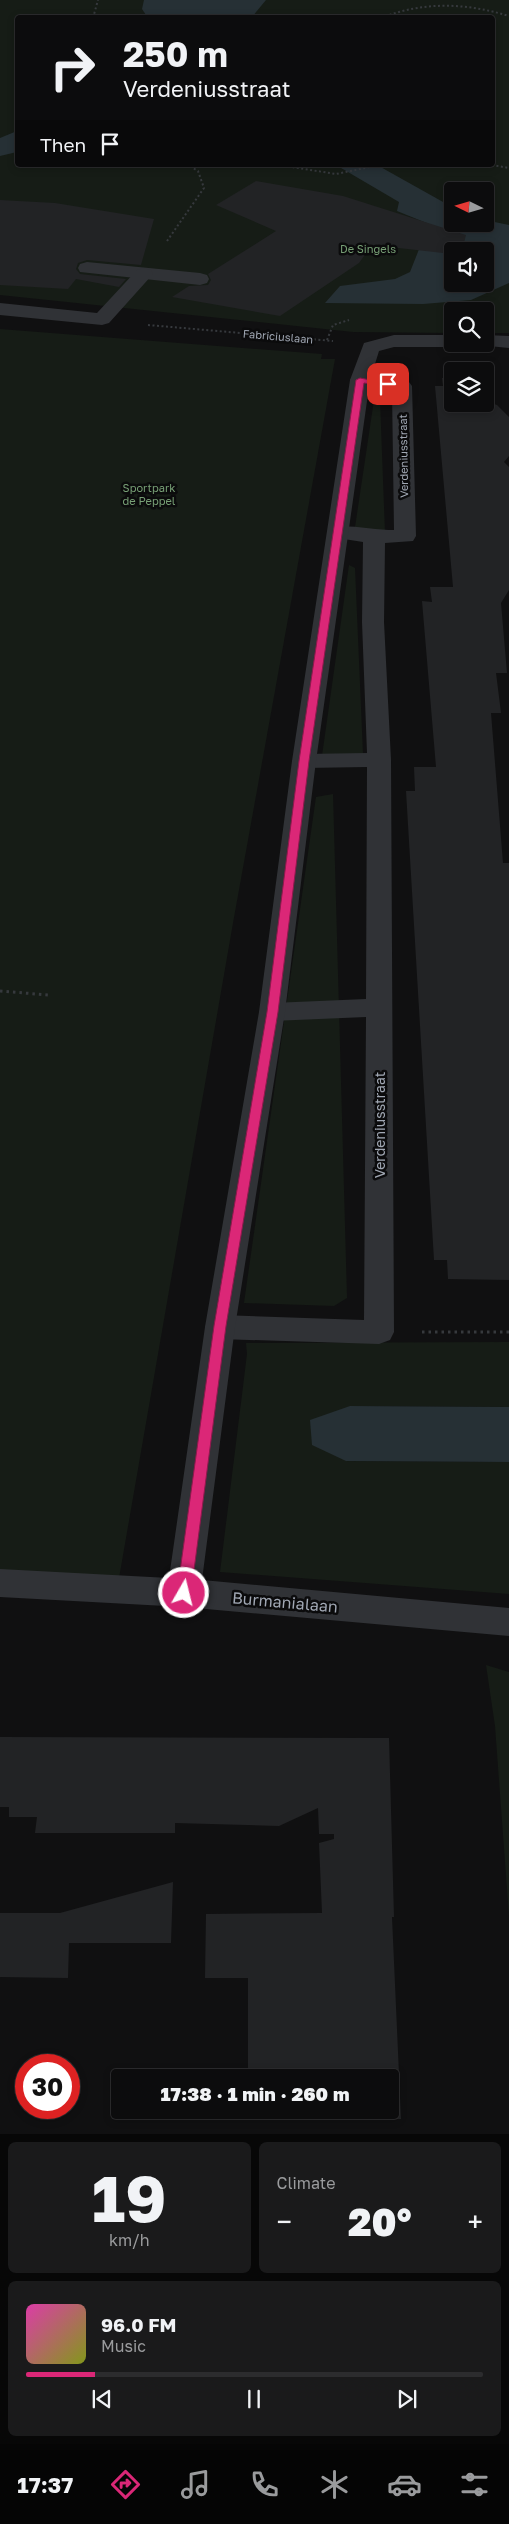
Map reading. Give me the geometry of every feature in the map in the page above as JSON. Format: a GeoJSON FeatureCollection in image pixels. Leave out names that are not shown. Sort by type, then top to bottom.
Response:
{"type":"FeatureCollection","features":[{"type":"Feature","properties":{"kind":"street"},"geometry":{"type":"LineString","coordinates":[[87,268],[200,279]]}},
{"type":"Feature","properties":{"kind":"street"},"geometry":{"type":"LineString","coordinates":[[0,309],[102,318],[144,274]]}},
{"type":"Feature","properties":{"kind":"street"},"geometry":{"type":"LineString","coordinates":[[184,1593],[220,1326],[272,1012],[304,761],[360,380],[371,347],[394,341],[444,341]]}},
{"type":"Feature","properties":{"kind":"street"},"geometry":{"type":"LineString","coordinates":[[494,342],[509,342]]}},
{"type":"Feature","properties":{"kind":"street","name":"Verdeniusstraat"},"geometry":{"type":"LineString","coordinates":[[339,532],[374,537],[405,536],[402,386],[360,380]]}},
{"type":"Feature","properties":{"kind":"street","name":"Verdeniusstraat"},"geometry":{"type":"LineString","coordinates":[[374,537],[373,622],[379,760],[379,1332]]}},
{"type":"Feature","properties":{"kind":"street"},"geometry":{"type":"LineString","coordinates":[[304,761],[379,760]]}},
{"type":"Feature","properties":{"kind":"street"},"geometry":{"type":"LineString","coordinates":[[272,1012],[379,1007]]}},
{"type":"Feature","properties":{"kind":"street"},"geometry":{"type":"LineString","coordinates":[[220,1326],[379,1332]]}},
{"type":"Feature","properties":{"kind":"street","name":"Burmanialaan"},"geometry":{"type":"LineString","coordinates":[[0,1583],[184,1593],[509,1622]]}},
{"type":"Feature","properties":{"kind":"path"},"geometry":{"type":"LineString","coordinates":[[94,15],[98,0]]}},
{"type":"Feature","properties":{"kind":"path"},"geometry":{"type":"LineString","coordinates":[[386,15],[424,5],[460,4],[509,16]]}},
{"type":"Feature","properties":{"kind":"path"},"geometry":{"type":"LineString","coordinates":[[495,166],[509,168]]}},
{"type":"Feature","properties":{"kind":"path"},"geometry":{"type":"LineString","coordinates":[[144,274],[204,188],[198,171],[191,167]]}},
{"type":"Feature","properties":{"kind":"path"},"geometry":{"type":"LineString","coordinates":[[292,167],[336,174],[370,167]]}},
{"type":"Feature","properties":{"kind":"path","name":"Fabriciuslaan"},"geometry":{"type":"LineString","coordinates":[[102,318],[152,325],[327,340],[371,347]]}},
{"type":"Feature","properties":{"kind":"path"},"geometry":{"type":"LineString","coordinates":[[0,991],[48,995]]}},
{"type":"Feature","properties":{"kind":"path"},"geometry":{"type":"LineString","coordinates":[[379,1332],[509,1332]]}},
{"type":"Feature","properties":{"kind":"green space","name":"De Singels"},"geometry":{"type":"Polygon","coordinates":[[[0,0],[509,0],[509,333],[494,333],[494,302],[444,302],[444,333],[353,332],[0,295],[0,0]]]}},
{"type":"Feature","properties":{"kind":"green space","name":"Sportpark de Peppel"},"geometry":{"type":"Polygon","coordinates":[[[0,329],[322,354],[321,359],[335,359],[233,923],[118,1584],[0,1574],[0,329]]]}},
{"type":"Feature","properties":{"kind":"green space"},"geometry":{"type":"Polygon","coordinates":[[[374,400],[380,400],[385,533],[354,534],[374,400]]]}},
{"type":"Feature","properties":{"kind":"green space"},"geometry":{"type":"Polygon","coordinates":[[[349,565],[355,568],[363,754],[321,763],[349,565]]]}},
{"type":"Feature","properties":{"kind":"green space"},"geometry":{"type":"Polygon","coordinates":[[[333,794],[347,1298],[334,1306],[244,1303],[316,797],[333,794]]]}},
{"type":"Feature","properties":{"kind":"green space"},"geometry":{"type":"Polygon","coordinates":[[[509,1342],[509,1407],[350,1406],[346,1461],[509,1462],[509,1594],[220,1572],[247,1354],[246,1343],[509,1342]]]}},
{"type":"Feature","properties":{"kind":"green space"},"geometry":{"type":"Polygon","coordinates":[[[486,1665],[509,1672],[509,1916],[495,1726],[486,1665]]]}},
{"type":"Feature","properties":{"kind":"shaded area"},"geometry":{"type":"Polygon","coordinates":[[[144,0],[266,0],[254,15],[146,15],[142,9],[144,0]]]}},
{"type":"Feature","properties":{"kind":"shaded area"},"geometry":{"type":"Polygon","coordinates":[[[15,132],[15,152],[0,156],[0,138],[15,132]]]}},
{"type":"Feature","properties":{"kind":"shaded area"},"geometry":{"type":"Polygon","coordinates":[[[339,167],[381,167],[444,203],[444,232],[494,232],[494,222],[509,225],[509,283],[494,290],[494,242],[444,242],[444,292],[489,292],[471,300],[423,304],[325,303],[340,286],[395,279],[410,272],[429,224],[397,211],[399,202],[339,167]]]}},
{"type":"Feature","properties":{"kind":"shaded area"},"geometry":{"type":"Polygon","coordinates":[[[350,1406],[509,1407],[509,1462],[346,1461],[312,1445],[310,1420],[350,1406]]]}},
{"type":"Feature","properties":{"kind":"building"},"geometry":{"type":"Polygon","coordinates":[[[256,181],[343,196],[444,228],[444,232],[457,232],[466,235],[464,242],[444,242],[444,253],[372,245],[359,263],[280,316],[172,297],[189,286],[208,285],[211,280],[208,274],[276,231],[216,205],[256,181]]]}},
{"type":"Feature","properties":{"kind":"building"},"geometry":{"type":"Polygon","coordinates":[[[0,200],[55,203],[154,219],[141,265],[87,260],[78,263],[76,269],[80,274],[126,279],[119,287],[76,279],[68,289],[0,285],[0,200]]]}},
{"type":"Feature","properties":{"kind":"building"},"geometry":{"type":"Polygon","coordinates":[[[442,378],[444,378],[444,412],[494,412],[494,404],[509,417],[509,456],[504,462],[509,467],[509,590],[501,603],[507,673],[496,673],[501,713],[491,713],[503,863],[509,863],[509,1280],[448,1279],[447,1260],[434,1260],[406,791],[415,791],[414,767],[436,767],[422,601],[432,602],[430,587],[453,587],[435,386],[443,386],[442,378]]]}},
{"type":"Feature","properties":{"kind":"building"},"geometry":{"type":"Polygon","coordinates":[[[0,1737],[389,1738],[394,1917],[392,1917],[399,2069],[248,2069],[248,1978],[205,1978],[206,1914],[322,1913],[319,1843],[334,1839],[334,1834],[319,1834],[318,1808],[279,1826],[175,1823],[175,1833],[35,1833],[37,1817],[9,1817],[9,1807],[0,1807],[0,1737]]]}},
{"type":"Feature","properties":{"kind":"building"},"geometry":{"type":"Polygon","coordinates":[[[173,1882],[171,1943],[69,1943],[68,1978],[0,1977],[0,1913],[60,1913],[173,1882]]]}},
{"type":"Feature","properties":{"kind":"building"},"geometry":{"type":"Polygon","coordinates":[[[399,2074],[401,2119],[399,2119],[399,2074]]]}},
{"type":"Feature","properties":{"kind":"route"},"geometry":{"type":"LineString","coordinates":[[184,1593],[220,1326],[272,1012],[304,761],[360,380],[388,384]]}}]}
